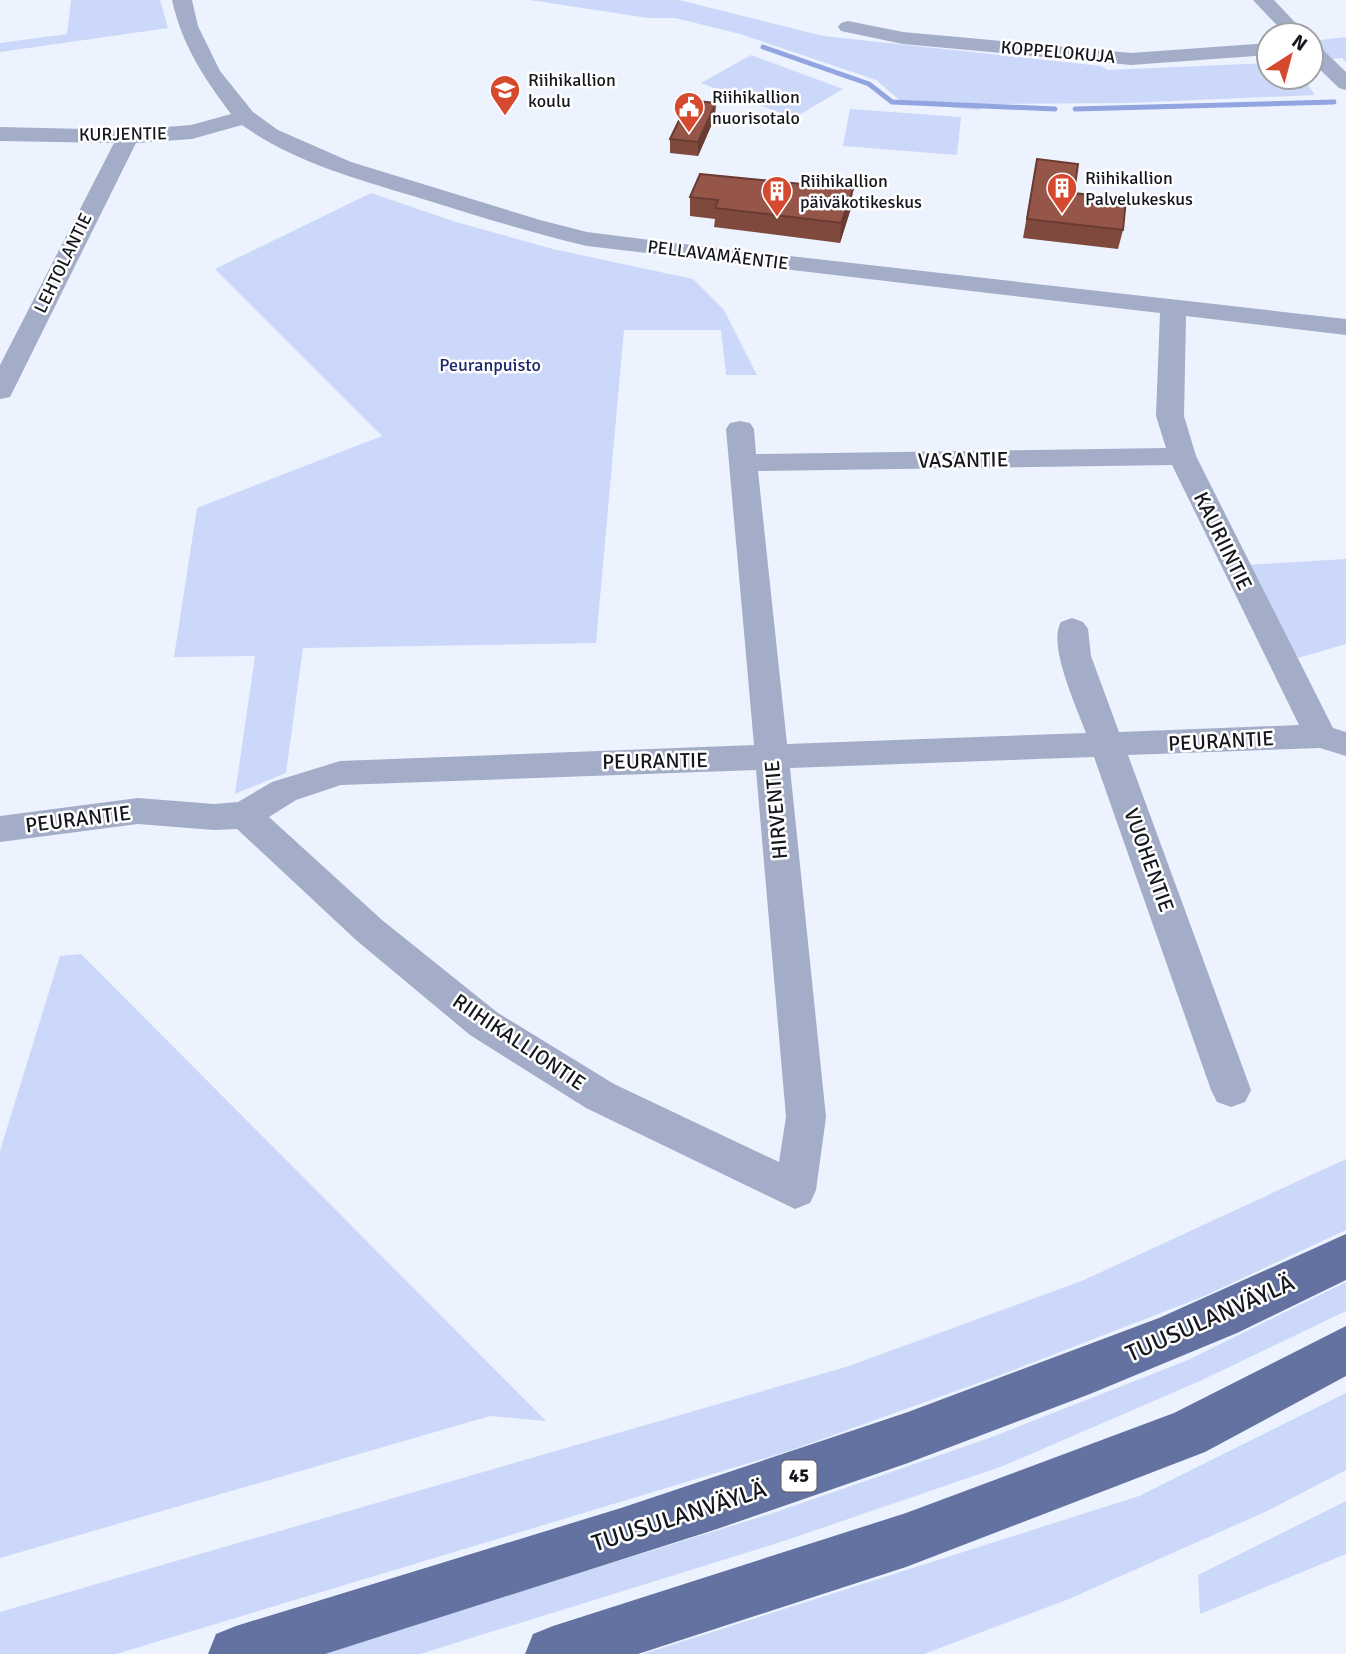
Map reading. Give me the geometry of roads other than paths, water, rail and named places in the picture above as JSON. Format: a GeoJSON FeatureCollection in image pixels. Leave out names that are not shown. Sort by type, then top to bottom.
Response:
{"type":"FeatureCollection","features":[{"type":"Feature","properties":{"kind":"main road","name":"TUUSULANVÄYLÄ"},"geometry":{"type":"LineString","coordinates":[[236,1654],[597,1543],[868,1454],[1131,1354],[1346,1256]]}},
{"type":"Feature","properties":{"kind":"main road"},"geometry":{"type":"LineString","coordinates":[[553,1654],[906,1540],[1187,1434],[1346,1350]]}},
{"type":"Feature","properties":{"kind":"street","name":"PELLAVAMÄENTIE"},"geometry":{"type":"LineString","coordinates":[[182,0],[195,46],[210,72],[245,117],[270,135],[343,167],[573,236],[1346,327]]}},
{"type":"Feature","properties":{"kind":"street"},"geometry":{"type":"LineString","coordinates":[[1263,0],[1283,21]]}},
{"type":"Feature","properties":{"kind":"street","name":"KOPPELOKUJA"},"geometry":{"type":"LineString","coordinates":[[848,27],[903,38],[1131,59],[1255,50]]}},
{"type":"Feature","properties":{"kind":"street"},"geometry":{"type":"LineString","coordinates":[[1325,63],[1346,84]]}},
{"type":"Feature","properties":{"kind":"street","name":"KURJENTIE"},"geometry":{"type":"LineString","coordinates":[[0,134],[128,137],[192,132],[245,117]]}},
{"type":"Feature","properties":{"kind":"street","name":"LEHTOLANTIE"},"geometry":{"type":"LineString","coordinates":[[0,391],[128,137]]}},
{"type":"Feature","properties":{"kind":"street","name":"KAURIINTIE"},"geometry":{"type":"LineString","coordinates":[[1172,307],[1170,416],[1182,456],[1333,740]]}},
{"type":"Feature","properties":{"kind":"street","name":"HIRVENTIE"},"geometry":{"type":"LineString","coordinates":[[740,429],[806,1117],[795,1190]]}},
{"type":"Feature","properties":{"kind":"street","name":"VASANTIE"},"geometry":{"type":"LineString","coordinates":[[745,463],[1182,456]]}},
{"type":"Feature","properties":{"kind":"street","name":"VUOHENTIE"},"geometry":{"type":"LineString","coordinates":[[1072,629],[1075,656],[1231,1090]]}},
{"type":"Feature","properties":{"kind":"street","name":"PEURANTIE"},"geometry":{"type":"LineString","coordinates":[[0,829],[138,811],[214,817],[245,815],[284,791],[340,773],[496,765],[1333,740]]}},
{"type":"Feature","properties":{"kind":"street","name":"RIIHIKALLIONTIE"},"geometry":{"type":"LineString","coordinates":[[245,815],[369,930],[484,1024],[600,1096],[795,1190]]}},
{"type":"Feature","properties":{"kind":"waterway"},"geometry":{"type":"LineString","coordinates":[[763,47],[869,84],[892,102],[1055,109]]}},
{"type":"Feature","properties":{"kind":"waterway"},"geometry":{"type":"LineString","coordinates":[[1075,109],[1334,102]]}},
{"type":"Feature","properties":{"kind":"place","name":"Riihikallion koulu"},"geometry":{"type":"Point","coordinates":[505,117]}},
{"type":"Feature","properties":{"kind":"place","name":"Riihikallion nuorisotalo"},"geometry":{"type":"Point","coordinates":[689,134]}},
{"type":"Feature","properties":{"kind":"place","name":"Riihikallion Palvelukeskus"},"geometry":{"type":"Point","coordinates":[1062,215]}},
{"type":"Feature","properties":{"kind":"place","name":"Riihikallion päiväkotikeskus"},"geometry":{"type":"Point","coordinates":[777,218]}},
{"type":"Feature","properties":{"kind":"park label","name":"Peuranpuisto"},"geometry":{"type":"Point","coordinates":[490,365]}}]}
